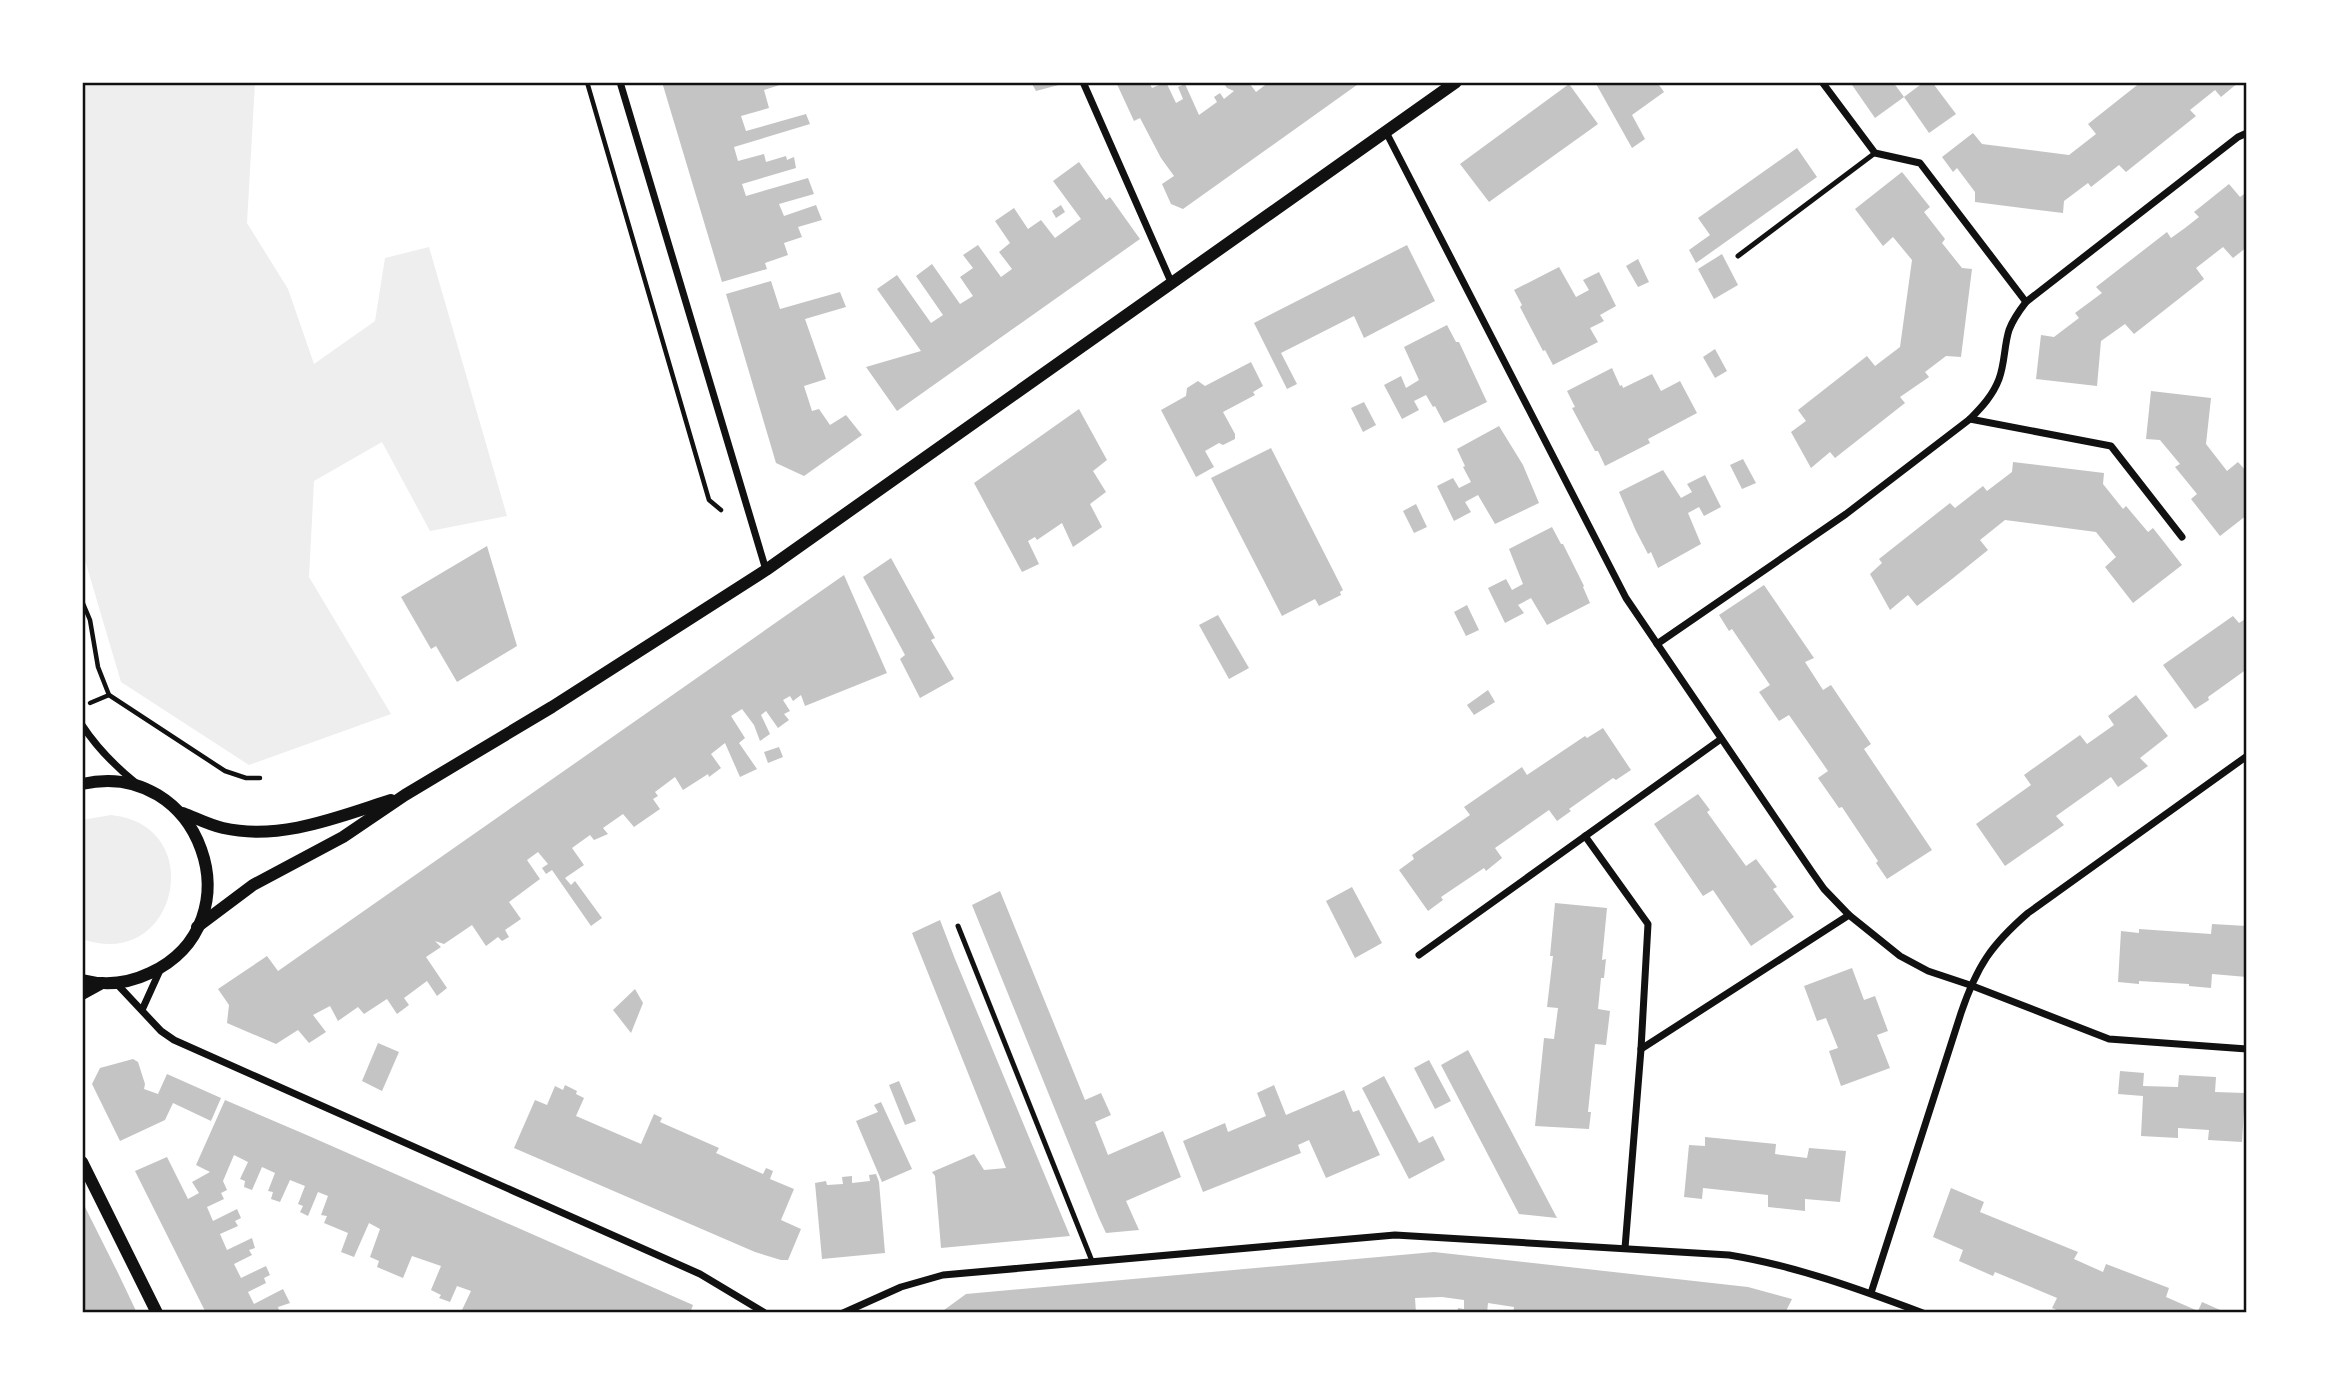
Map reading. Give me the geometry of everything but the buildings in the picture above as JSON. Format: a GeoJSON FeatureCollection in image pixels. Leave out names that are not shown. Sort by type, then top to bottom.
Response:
{"type":"FeatureCollection","features":[{"type":"Feature","properties":{"kind":"street"},"geometry":{"type":"LineString","coordinates":[[620,82],[766,570]]}},
{"type":"Feature","properties":{"kind":"street"},"geometry":{"type":"LineString","coordinates":[[1083,82],[1173,285]]}},
{"type":"Feature","properties":{"kind":"street"},"geometry":{"type":"LineString","coordinates":[[197,927],[253,886],[343,837],[405,795],[552,707],[766,570],[1173,285],[1456,82]]}},
{"type":"Feature","properties":{"kind":"street"},"geometry":{"type":"LineString","coordinates":[[1822,82],[1875,153],[1920,163],[2026,302]]}},
{"type":"Feature","properties":{"kind":"street"},"geometry":{"type":"LineString","coordinates":[[1386,132],[1638,618],[1824,889],[1849,915],[1900,956],[1928,971],[2109,1039],[2247,1049]]}},
{"type":"Feature","properties":{"kind":"street"},"geometry":{"type":"LineString","coordinates":[[1657,644],[1846,514],[1970,419],[1994,390],[2000,377],[2009,331],[2026,302],[2238,137],[2247,133]]}},
{"type":"Feature","properties":{"kind":"street"},"geometry":{"type":"LineString","coordinates":[[1970,419],[2111,446],[2182,537]]}},
{"type":"Feature","properties":{"kind":"street"},"geometry":{"type":"LineString","coordinates":[[82,725],[117,768],[139,786],[164,798],[180,811],[196,834],[206,860],[208,894],[197,927],[183,950],[161,968],[142,977],[116,983],[82,980]]}},
{"type":"Feature","properties":{"kind":"street"},"geometry":{"type":"LineString","coordinates":[[1419,955],[1721,739]]}},
{"type":"Feature","properties":{"kind":"street"},"geometry":{"type":"LineString","coordinates":[[1871,1293],[1970,985],[1984,959],[1996,943],[2028,913],[2247,756]]}},
{"type":"Feature","properties":{"kind":"street"},"geometry":{"type":"LineString","coordinates":[[82,783],[112,781],[139,786]]}},
{"type":"Feature","properties":{"kind":"street"},"geometry":{"type":"LineString","coordinates":[[180,811],[222,828],[262,832],[311,824],[405,795]]}},
{"type":"Feature","properties":{"kind":"street"},"geometry":{"type":"LineString","coordinates":[[1585,836],[1648,924],[1625,1248]]}},
{"type":"Feature","properties":{"kind":"street"},"geometry":{"type":"LineString","coordinates":[[1641,1049],[1849,915]]}},
{"type":"Feature","properties":{"kind":"street"},"geometry":{"type":"LineString","coordinates":[[142,1010],[161,968]]}},
{"type":"Feature","properties":{"kind":"street"},"geometry":{"type":"LineString","coordinates":[[82,994],[102,983]]}},
{"type":"Feature","properties":{"kind":"street"},"geometry":{"type":"LineString","coordinates":[[116,983],[161,1031],[174,1040],[700,1274],[765,1313]]}},
{"type":"Feature","properties":{"kind":"street"},"geometry":{"type":"LineString","coordinates":[[82,1162],[157,1313]]}},
{"type":"Feature","properties":{"kind":"street"},"geometry":{"type":"LineString","coordinates":[[843,1313],[901,1287],[943,1275],[1395,1235],[1728,1255],[1787,1267],[1871,1293],[1923,1313]]}},
{"type":"Feature","properties":{"kind":"lane"},"geometry":{"type":"LineString","coordinates":[[1738,256],[1875,153]]}},
{"type":"Feature","properties":{"kind":"lane"},"geometry":{"type":"LineString","coordinates":[[958,926],[1092,1261]]}},
{"type":"Feature","properties":{"kind":"path"},"geometry":{"type":"LineString","coordinates":[[587,82],[709,500]]}},
{"type":"Feature","properties":{"kind":"path"},"geometry":{"type":"LineString","coordinates":[[82,601],[90,620],[98,667],[108,695],[225,771],[246,778],[260,778]]}},
{"type":"Feature","properties":{"kind":"path"},"geometry":{"type":"LineString","coordinates":[[82,706],[108,695]]}},
{"type":"Feature","properties":{"kind":"shaded area"},"geometry":{"type":"Polygon","coordinates":[[[82,82],[255,82],[247,223],[288,289],[314,364],[375,321],[385,258],[429,247],[507,516],[430,531],[382,442],[314,481],[309,577],[391,714],[249,765],[121,682],[82,550],[82,82]]]}},
{"type":"Feature","properties":{"kind":"shaded area"},"geometry":{"type":"Polygon","coordinates":[[[111,815],[142,825],[162,843],[170,868],[169,894],[159,917],[141,935],[115,944],[82,939],[82,820],[111,815]]]}}]}
